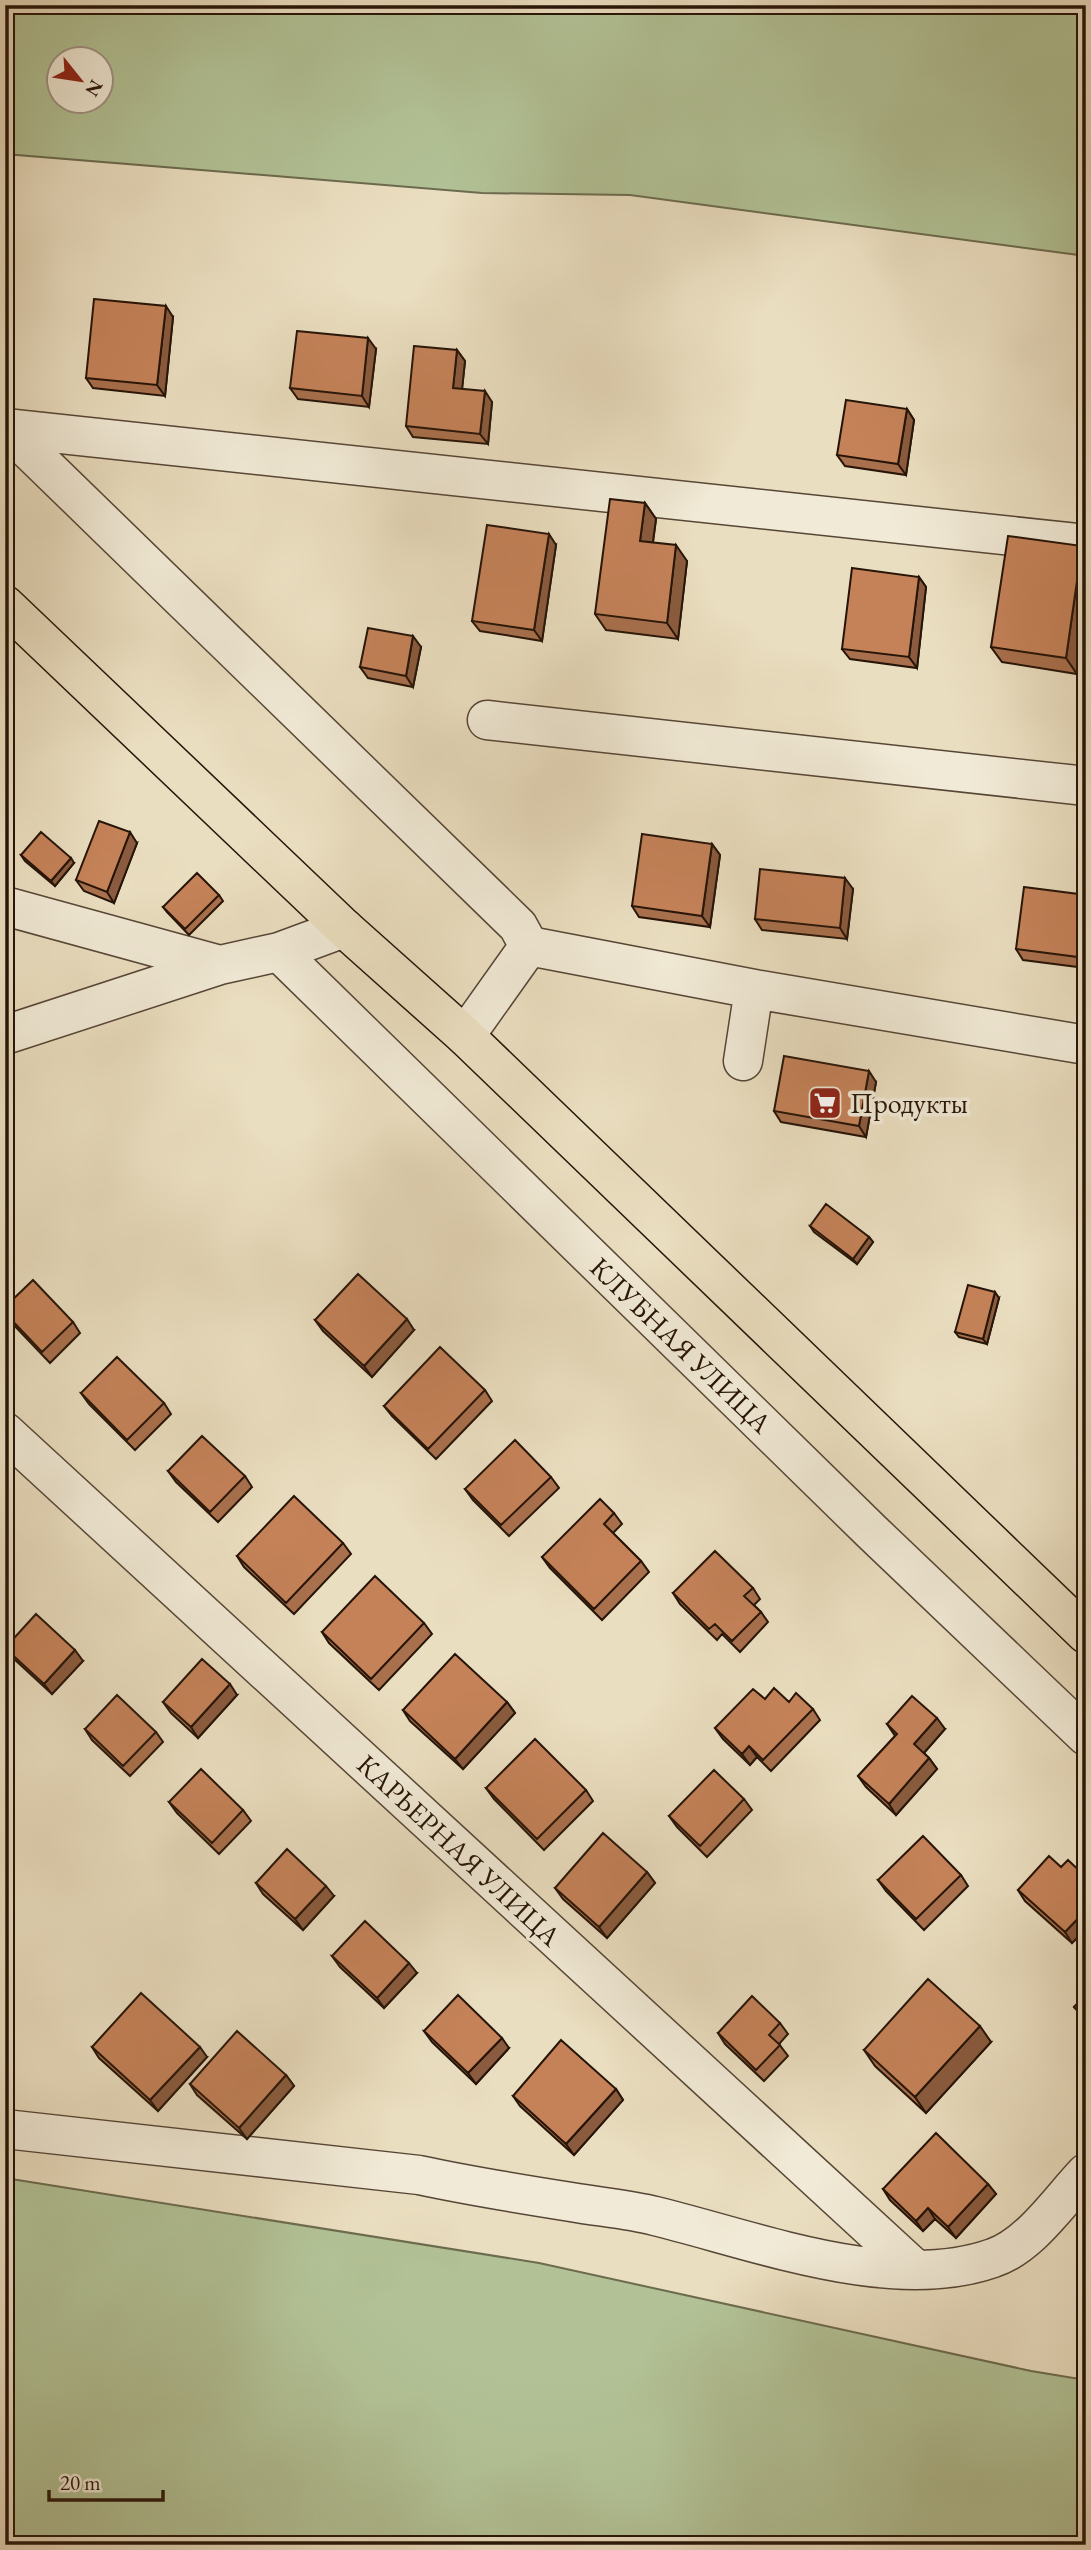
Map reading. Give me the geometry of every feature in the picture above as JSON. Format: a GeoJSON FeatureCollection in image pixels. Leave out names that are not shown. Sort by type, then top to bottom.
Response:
{"type":"FeatureCollection","features":[{"type":"Feature","properties":{"kind":"main road"},"geometry":{"type":"LineString","coordinates":[[5,605],[344,928],[465,1036],[1086,1634]]}},
{"type":"Feature","properties":{"kind":"street"},"geometry":{"type":"LineString","coordinates":[[6,428],[1086,544]]}},
{"type":"Feature","properties":{"kind":"street"},"geometry":{"type":"LineString","coordinates":[[6,428],[518,926],[529,946]]}},
{"type":"Feature","properties":{"kind":"street"},"geometry":{"type":"LineString","coordinates":[[487,720],[1086,786]]}},
{"type":"Feature","properties":{"kind":"street"},"geometry":{"type":"LineString","coordinates":[[5,906],[220,965]]}},
{"type":"Feature","properties":{"kind":"street"},"geometry":{"type":"LineString","coordinates":[[5,1035],[220,965],[279,952],[344,928]]}},
{"type":"Feature","properties":{"kind":"street"},"geometry":{"type":"LineString","coordinates":[[529,946],[754,989],[1086,1045]]}},
{"type":"Feature","properties":{"kind":"street"},"geometry":{"type":"LineString","coordinates":[[465,1036],[529,946]]}},
{"type":"Feature","properties":{"kind":"street","name":"КЛУБНАЯ УЛИЦА"},"geometry":{"type":"LineString","coordinates":[[279,952],[872,1532],[1086,1736]]}},
{"type":"Feature","properties":{"kind":"street"},"geometry":{"type":"LineString","coordinates":[[743,1061],[754,989]]}},
{"type":"Feature","properties":{"kind":"street","name":"КАРЬЕРНАЯ УЛИЦА"},"geometry":{"type":"LineString","coordinates":[[5,1432],[914,2268]]}},
{"type":"Feature","properties":{"kind":"street"},"geometry":{"type":"LineString","coordinates":[[5,2129],[419,2175],[483,2189],[653,2215],[842,2263],[914,2268],[957,2268],[996,2258],[1026,2236],[1086,2173]]}},
{"type":"Feature","properties":{"kind":"green space"},"geometry":{"type":"Polygon","coordinates":[[[5,5],[1086,5],[1086,256],[630,195],[482,193],[5,154],[5,5]]]}},
{"type":"Feature","properties":{"kind":"green space"},"geometry":{"type":"Polygon","coordinates":[[[5,2178],[539,2263],[1031,2371],[1086,2380],[1086,2545],[5,2545],[5,2178]]]}},
{"type":"Feature","properties":{"kind":"building"},"geometry":{"type":"Polygon","coordinates":[[[94,299],[166,306],[157,385],[86,378],[94,299]]]}},
{"type":"Feature","properties":{"kind":"building"},"geometry":{"type":"Polygon","coordinates":[[[297,331],[368,338],[362,396],[290,388],[297,331]]]}},
{"type":"Feature","properties":{"kind":"building"},"geometry":{"type":"Polygon","coordinates":[[[414,346],[457,350],[453,388],[485,391],[480,434],[406,426],[414,346]]]}},
{"type":"Feature","properties":{"kind":"building"},"geometry":{"type":"Polygon","coordinates":[[[846,400],[907,409],[898,464],[837,455],[846,400]]]}},
{"type":"Feature","properties":{"kind":"building"},"geometry":{"type":"Polygon","coordinates":[[[610,499],[645,503],[640,541],[676,545],[667,623],[595,614],[610,499]]]}},
{"type":"Feature","properties":{"kind":"building"},"geometry":{"type":"Polygon","coordinates":[[[487,525],[549,534],[534,630],[472,621],[487,525]]]}},
{"type":"Feature","properties":{"kind":"building"},"geometry":{"type":"Polygon","coordinates":[[[1008,536],[1082,546],[1066,658],[991,647],[1008,536]]]}},
{"type":"Feature","properties":{"kind":"building"},"geometry":{"type":"Polygon","coordinates":[[[852,568],[919,577],[909,657],[842,649],[852,568]]]}},
{"type":"Feature","properties":{"kind":"building"},"geometry":{"type":"Polygon","coordinates":[[[368,628],[413,636],[406,676],[360,667],[368,628]]]}},
{"type":"Feature","properties":{"kind":"building"},"geometry":{"type":"Polygon","coordinates":[[[99,821],[130,832],[107,892],[76,880],[99,821]]]}},
{"type":"Feature","properties":{"kind":"building"},"geometry":{"type":"Polygon","coordinates":[[[41,832],[71,858],[51,881],[21,855],[41,832]]]}},
{"type":"Feature","properties":{"kind":"building"},"geometry":{"type":"Polygon","coordinates":[[[642,834],[712,844],[702,916],[632,906],[642,834]]]}},
{"type":"Feature","properties":{"kind":"building"},"geometry":{"type":"Polygon","coordinates":[[[760,869],[845,878],[840,928],[755,919],[760,869]]]}},
{"type":"Feature","properties":{"kind":"building"},"geometry":{"type":"Polygon","coordinates":[[[197,873],[219,895],[185,929],[163,907],[197,873]]]}},
{"type":"Feature","properties":{"kind":"building"},"geometry":{"type":"Polygon","coordinates":[[[1024,887],[1086,895],[1086,958],[1016,949],[1024,887]]]}},
{"type":"Feature","properties":{"kind":"building"},"geometry":{"type":"Polygon","coordinates":[[[784,1056],[869,1071],[859,1126],[774,1111],[784,1056]]]}},
{"type":"Feature","properties":{"kind":"building"},"geometry":{"type":"Polygon","coordinates":[[[826,1204],[869,1237],[853,1259],[810,1226],[826,1204]]]}},
{"type":"Feature","properties":{"kind":"building"},"geometry":{"type":"Polygon","coordinates":[[[358,1274],[407,1319],[364,1366],[315,1320],[358,1274]]]}},
{"type":"Feature","properties":{"kind":"building"},"geometry":{"type":"Polygon","coordinates":[[[33,1280],[73,1322],[42,1352],[5,1313],[5,1307],[33,1280]]]}},
{"type":"Feature","properties":{"kind":"building"},"geometry":{"type":"Polygon","coordinates":[[[968,1285],[995,1292],[983,1339],[955,1332],[968,1285]]]}},
{"type":"Feature","properties":{"kind":"building"},"geometry":{"type":"Polygon","coordinates":[[[440,1347],[485,1390],[428,1449],[384,1406],[440,1347]]]}},
{"type":"Feature","properties":{"kind":"building"},"geometry":{"type":"Polygon","coordinates":[[[117,1357],[164,1403],[127,1440],[81,1393],[117,1357]]]}},
{"type":"Feature","properties":{"kind":"building"},"geometry":{"type":"Polygon","coordinates":[[[202,1436],[245,1476],[210,1512],[168,1471],[202,1436]]]}},
{"type":"Feature","properties":{"kind":"building"},"geometry":{"type":"Polygon","coordinates":[[[515,1440],[551,1477],[501,1525],[465,1489],[515,1440]]]}},
{"type":"Feature","properties":{"kind":"building"},"geometry":{"type":"Polygon","coordinates":[[[294,1496],[343,1543],[286,1603],[237,1556],[294,1496]]]}},
{"type":"Feature","properties":{"kind":"building"},"geometry":{"type":"Polygon","coordinates":[[[600,1499],[614,1513],[604,1524],[641,1561],[594,1609],[542,1557],[600,1499]]]}},
{"type":"Feature","properties":{"kind":"building"},"geometry":{"type":"Polygon","coordinates":[[[715,1551],[753,1588],[744,1596],[761,1612],[732,1641],[715,1624],[709,1629],[673,1593],[715,1551]]]}},
{"type":"Feature","properties":{"kind":"building"},"geometry":{"type":"Polygon","coordinates":[[[375,1576],[424,1623],[371,1679],[322,1632],[375,1576]]]}},
{"type":"Feature","properties":{"kind":"building"},"geometry":{"type":"Polygon","coordinates":[[[36,1614],[75,1650],[44,1684],[5,1648],[36,1614]]]}},
{"type":"Feature","properties":{"kind":"building"},"geometry":{"type":"Polygon","coordinates":[[[455,1654],[507,1702],[455,1759],[403,1710],[455,1654]]]}},
{"type":"Feature","properties":{"kind":"building"},"geometry":{"type":"Polygon","coordinates":[[[202,1659],[230,1684],[191,1727],[163,1702],[202,1659]]]}},
{"type":"Feature","properties":{"kind":"building"},"geometry":{"type":"Polygon","coordinates":[[[774,1688],[789,1702],[796,1693],[813,1709],[763,1760],[749,1746],[742,1754],[715,1728],[753,1689],[765,1699],[774,1688]]]}},
{"type":"Feature","properties":{"kind":"building"},"geometry":{"type":"Polygon","coordinates":[[[117,1695],[156,1732],[123,1766],[85,1729],[117,1695]]]}},
{"type":"Feature","properties":{"kind":"building"},"geometry":{"type":"Polygon","coordinates":[[[912,1696],[937,1718],[914,1744],[929,1758],[889,1804],[858,1776],[897,1734],[887,1724],[912,1696]]]}},
{"type":"Feature","properties":{"kind":"building"},"geometry":{"type":"Polygon","coordinates":[[[535,1739],[586,1790],[537,1839],[486,1788],[535,1739]]]}},
{"type":"Feature","properties":{"kind":"building"},"geometry":{"type":"Polygon","coordinates":[[[201,1769],[243,1810],[212,1843],[169,1802],[201,1769]]]}},
{"type":"Feature","properties":{"kind":"building"},"geometry":{"type":"Polygon","coordinates":[[[714,1770],[744,1799],[700,1846],[669,1816],[714,1770]]]}},
{"type":"Feature","properties":{"kind":"building"},"geometry":{"type":"Polygon","coordinates":[[[603,1833],[647,1872],[599,1927],[555,1888],[603,1833]]]}},
{"type":"Feature","properties":{"kind":"building"},"geometry":{"type":"Polygon","coordinates":[[[923,1836],[961,1875],[916,1919],[878,1880],[923,1836]]]}},
{"type":"Feature","properties":{"kind":"building"},"geometry":{"type":"Polygon","coordinates":[[[287,1849],[326,1886],[295,1919],[256,1883],[287,1849]]]}},
{"type":"Feature","properties":{"kind":"building"},"geometry":{"type":"Polygon","coordinates":[[[1049,1856],[1061,1867],[1068,1860],[1086,1877],[1080,1884],[1086,1889],[1086,1910],[1065,1932],[1018,1890],[1049,1856]]]}},
{"type":"Feature","properties":{"kind":"building"},"geometry":{"type":"Polygon","coordinates":[[[365,1921],[409,1963],[377,1998],[332,1956],[365,1921]]]}},
{"type":"Feature","properties":{"kind":"building"},"geometry":{"type":"Polygon","coordinates":[[[928,1979],[980,2026],[915,2097],[864,2050],[928,1979]]]}},
{"type":"Feature","properties":{"kind":"building"},"geometry":{"type":"Polygon","coordinates":[[[141,1993],[200,2047],[150,2100],[92,2047],[141,1993]]]}},
{"type":"Feature","properties":{"kind":"building"},"geometry":{"type":"Polygon","coordinates":[[[458,1995],[502,2038],[468,2073],[424,2031],[458,1995]]]}},
{"type":"Feature","properties":{"kind":"building"},"geometry":{"type":"Polygon","coordinates":[[[1086,1995],[1086,2018],[1074,2007],[1086,1995]]]}},
{"type":"Feature","properties":{"kind":"building"},"geometry":{"type":"Polygon","coordinates":[[[752,1996],[780,2023],[769,2035],[780,2045],[756,2070],[718,2033],[752,1996]]]}},
{"type":"Feature","properties":{"kind":"building"},"geometry":{"type":"Polygon","coordinates":[[[237,2031],[286,2075],[239,2128],[190,2084],[237,2031]]]}},
{"type":"Feature","properties":{"kind":"building"},"geometry":{"type":"Polygon","coordinates":[[[561,2040],[616,2089],[566,2144],[513,2096],[561,2040]]]}},
{"type":"Feature","properties":{"kind":"building"},"geometry":{"type":"Polygon","coordinates":[[[936,2133],[988,2184],[948,2227],[928,2208],[916,2221],[883,2189],[936,2133]]]}},
{"type":"Feature","properties":{"kind":"place","name":"Продукты"},"geometry":{"type":"Point","coordinates":[825,1103]}}]}
